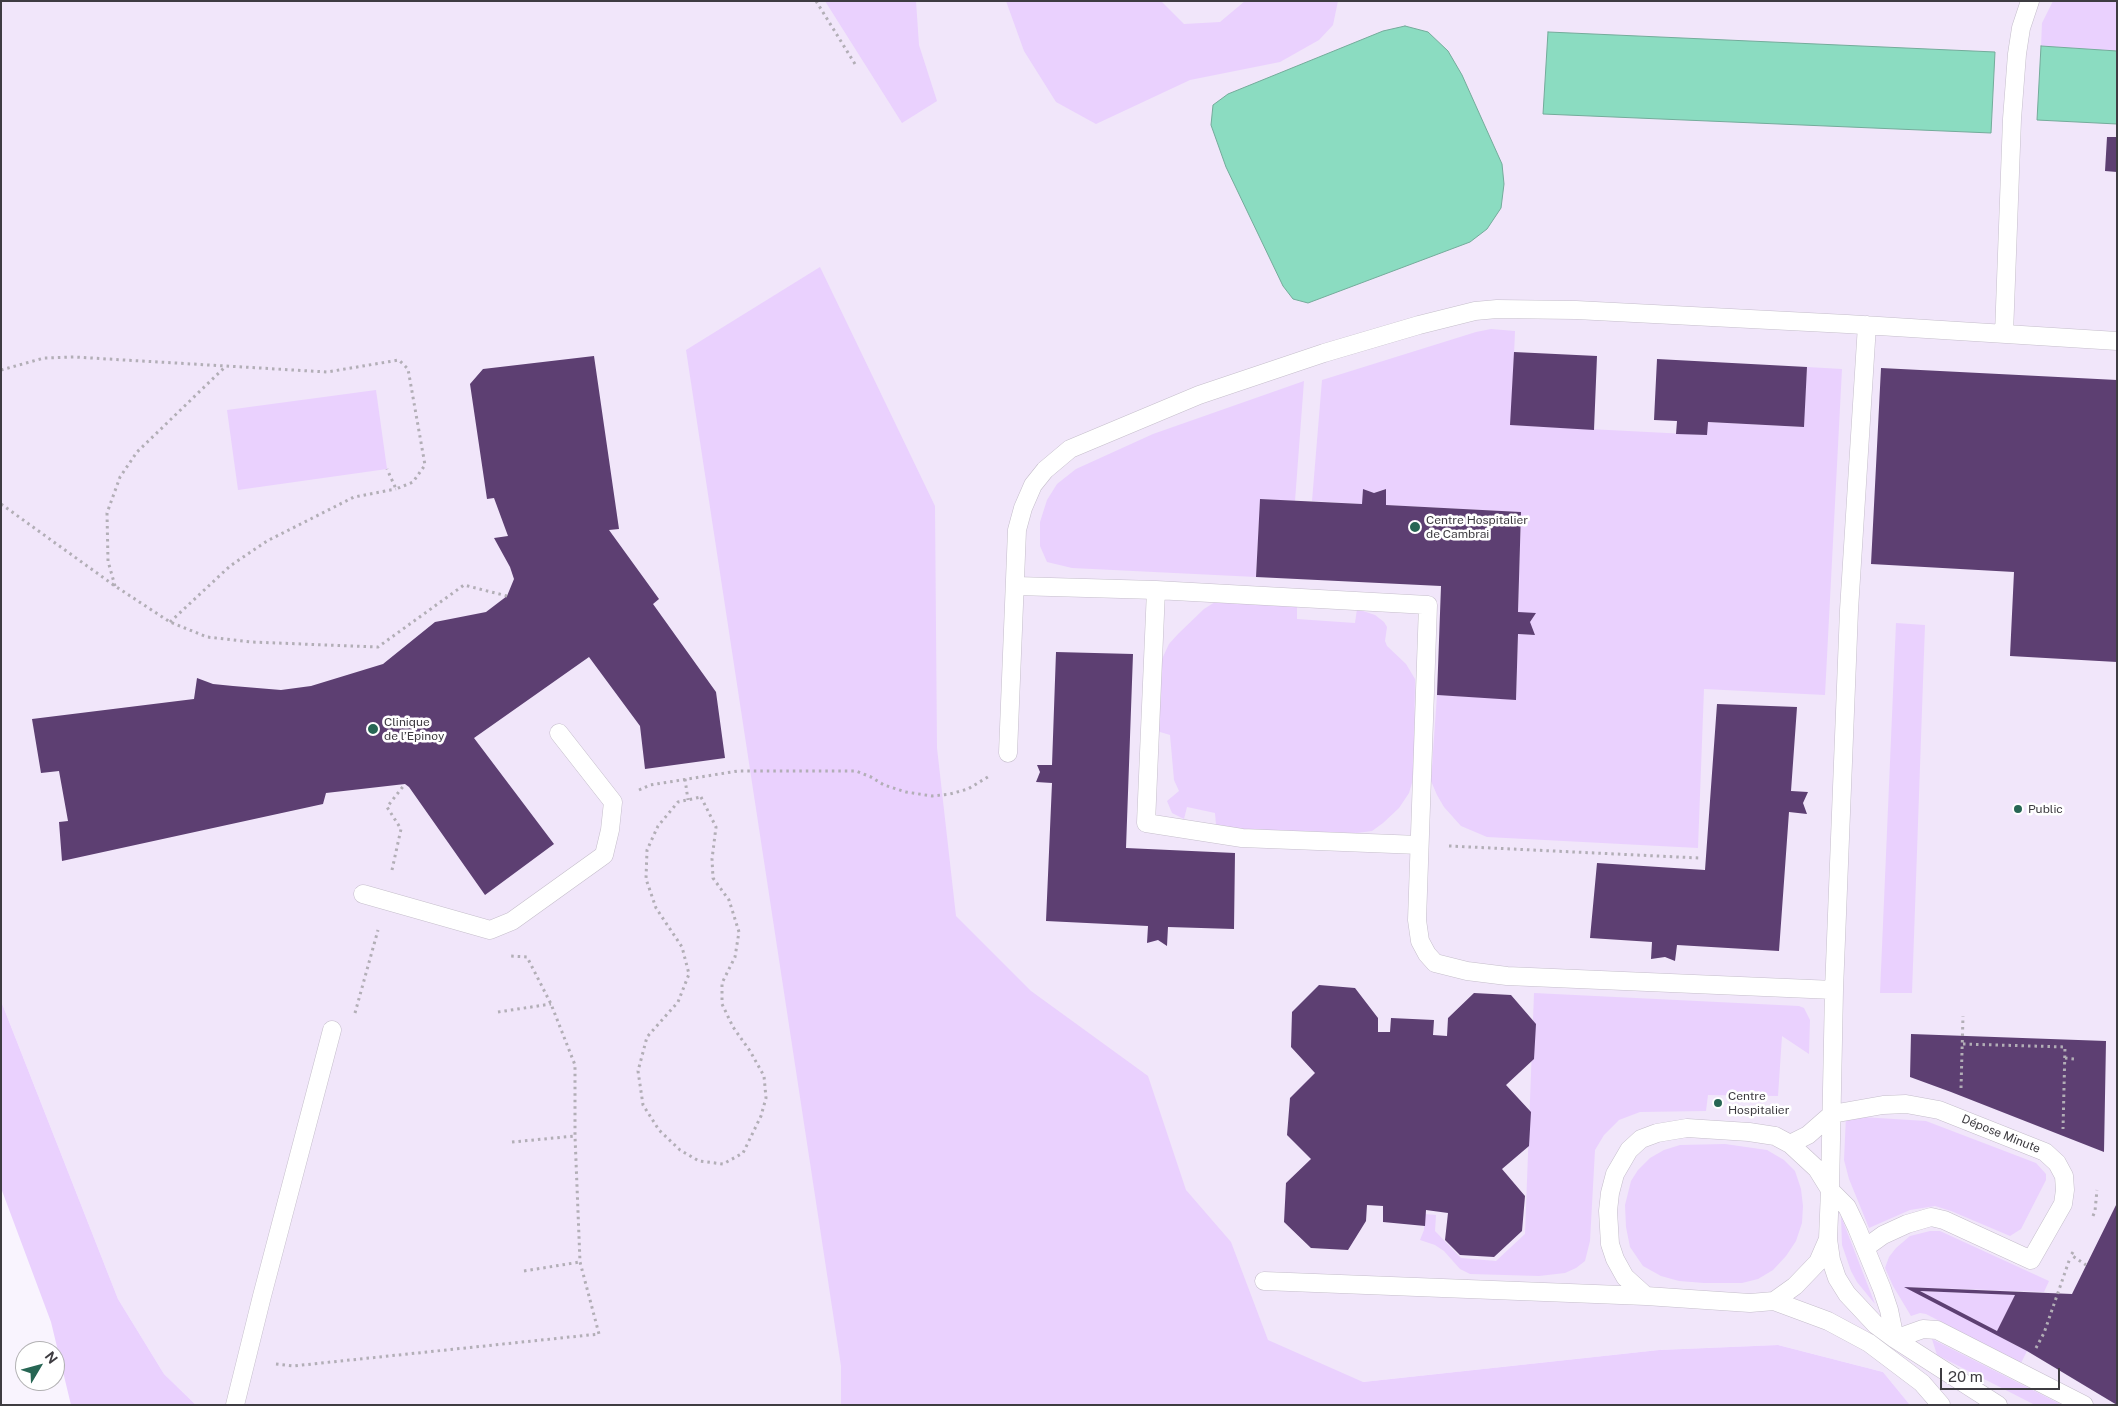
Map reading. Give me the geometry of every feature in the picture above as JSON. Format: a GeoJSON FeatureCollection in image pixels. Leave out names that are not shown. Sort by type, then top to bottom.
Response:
{"type":"FeatureCollection","features":[{"type":"Feature","properties":{"kind":"lane"},"geometry":{"type":"LineString","coordinates":[[2004,334],[2016,61],[2020,28],[2030,1]]}},
{"type":"Feature","properties":{"kind":"lane"},"geometry":{"type":"LineString","coordinates":[[1008,753],[1017,530],[1023,508],[1033,484],[1045,470],[1070,448],[1220,387],[1355,344],[1475,312],[1526,308],[1867,325],[2117,342]]}},
{"type":"Feature","properties":{"kind":"lane"},"geometry":{"type":"LineString","coordinates":[[1867,325],[1849,610],[1834,990],[1828,1239],[1837,1278],[1847,1294],[1870,1320],[1895,1340],[1998,1405]]}},
{"type":"Feature","properties":{"kind":"lane"},"geometry":{"type":"LineString","coordinates":[[1016,586],[1156,590],[1428,605],[1417,920],[1420,941],[1426,954],[1434,963],[1467,971],[1507,976],[1834,990]]}},
{"type":"Feature","properties":{"kind":"lane"},"geometry":{"type":"LineString","coordinates":[[1156,590],[1146,823],[1242,838],[1419,844]]}},
{"type":"Feature","properties":{"kind":"lane"},"geometry":{"type":"LineString","coordinates":[[363,894],[490,930],[512,921],[604,855],[610,830],[613,802],[559,733]]}},
{"type":"Feature","properties":{"kind":"lane"},"geometry":{"type":"LineString","coordinates":[[235,1405],[332,1030]]}},
{"type":"Feature","properties":{"kind":"lane","name":"Dépose Minute"},"geometry":{"type":"LineString","coordinates":[[1832,1114],[1883,1105],[1906,1104],[1938,1110],[2045,1152],[2057,1163],[2064,1176],[2065,1190],[2062,1204],[2031,1260],[1944,1220],[1931,1218],[1907,1224],[1865,1248]]}},
{"type":"Feature","properties":{"kind":"lane"},"geometry":{"type":"LineString","coordinates":[[1790,1144],[1808,1135],[1832,1114]]}},
{"type":"Feature","properties":{"kind":"lane"},"geometry":{"type":"LineString","coordinates":[[1646,1296],[1625,1277],[1615,1259],[1610,1244],[1608,1211],[1610,1193],[1618,1168],[1629,1150],[1642,1139],[1657,1133],[1687,1128],[1749,1132],[1775,1136],[1790,1144],[1817,1169],[1830,1190],[1847,1207],[1882,1288],[1895,1340]]}},
{"type":"Feature","properties":{"kind":"lane"},"geometry":{"type":"LineString","coordinates":[[1774,1301],[1794,1286],[1818,1262],[1828,1239]]}},
{"type":"Feature","properties":{"kind":"lane"},"geometry":{"type":"LineString","coordinates":[[1264,1281],[1646,1296],[1750,1303],[1774,1301],[1828,1321],[1869,1343],[1922,1383],[1941,1405]]}},
{"type":"Feature","properties":{"kind":"lane"},"geometry":{"type":"LineString","coordinates":[[1895,1340],[1923,1329],[1937,1330],[2084,1405]]}},
{"type":"Feature","properties":{"kind":"path"},"geometry":{"type":"LineString","coordinates":[[816,1],[856,64]]}},
{"type":"Feature","properties":{"kind":"path"},"geometry":{"type":"LineString","coordinates":[[1,370],[44,358],[74,357],[327,372],[399,360],[408,369],[425,465],[414,482],[396,489],[354,498],[267,541],[230,566],[170,622]]}},
{"type":"Feature","properties":{"kind":"path"},"geometry":{"type":"LineString","coordinates":[[115,586],[108,561],[108,514],[120,477],[137,452],[227,365]]}},
{"type":"Feature","properties":{"kind":"path"},"geometry":{"type":"LineString","coordinates":[[387,470],[396,489]]}},
{"type":"Feature","properties":{"kind":"path"},"geometry":{"type":"LineString","coordinates":[[1,504],[115,586],[170,622],[207,637],[251,642],[378,648],[464,585],[507,596]]}},
{"type":"Feature","properties":{"kind":"path"},"geometry":{"type":"LineString","coordinates":[[613,802],[650,785],[738,771],[856,771],[884,785],[906,792],[932,796],[950,794],[968,789],[984,780],[998,770],[1008,753]]}},
{"type":"Feature","properties":{"kind":"path"},"geometry":{"type":"LineString","coordinates":[[685,780],[688,800]]}},
{"type":"Feature","properties":{"kind":"path"},"geometry":{"type":"LineString","coordinates":[[701,797],[716,827],[712,859],[713,878],[730,900],[739,932],[735,957],[722,983],[722,1004],[732,1027],[750,1051],[764,1076],[766,1098],[760,1116],[743,1152],[723,1164],[699,1161],[680,1150],[659,1130],[643,1105],[638,1071],[647,1037],[678,1002],[689,974],[682,947],[656,908],[646,879],[646,850],[658,826],[678,802],[688,800],[701,797]]}},
{"type":"Feature","properties":{"kind":"path"},"geometry":{"type":"LineString","coordinates":[[1419,844],[1699,858]]}},
{"type":"Feature","properties":{"kind":"path"},"geometry":{"type":"LineString","coordinates":[[270,1364],[293,1366],[599,1334],[580,1262],[575,1136],[575,1065],[551,1004],[527,957],[507,956]]}},
{"type":"Feature","properties":{"kind":"path"},"geometry":{"type":"LineString","coordinates":[[498,1012],[551,1004]]}},
{"type":"Feature","properties":{"kind":"path"},"geometry":{"type":"LineString","coordinates":[[1961,1091],[1963,1016]]}},
{"type":"Feature","properties":{"kind":"path"},"geometry":{"type":"LineString","coordinates":[[1963,1044],[2065,1047],[2063,1132]]}},
{"type":"Feature","properties":{"kind":"path"},"geometry":{"type":"LineString","coordinates":[[2064,1058],[2075,1058]]}},
{"type":"Feature","properties":{"kind":"path"},"geometry":{"type":"LineString","coordinates":[[512,1142],[575,1136]]}},
{"type":"Feature","properties":{"kind":"path"},"geometry":{"type":"LineString","coordinates":[[2023,1373],[2044,1333],[2071,1255]]}},
{"type":"Feature","properties":{"kind":"path"},"geometry":{"type":"LineString","coordinates":[[524,1271],[580,1262]]}},
{"type":"Feature","properties":{"kind":"shaded area","name":"Centre Hospitalier de Cambrai"},"geometry":{"type":"Polygon","coordinates":[[[1,1],[2117,1],[2117,1405],[1910,1405],[1883,1372],[1778,1345],[1659,1350],[1363,1382],[1117,1405],[196,1405],[164,1374],[118,1299],[1,1001],[1,1]]]}},
{"type":"Feature","properties":{"kind":"shaded area"},"geometry":{"type":"Polygon","coordinates":[[[825,1],[916,1],[919,45],[937,101],[902,123],[825,1]]]}},
{"type":"Feature","properties":{"kind":"shaded area"},"geometry":{"type":"Polygon","coordinates":[[[1006,1],[1161,1],[1184,24],[1220,22],[1245,1],[1338,1],[1333,25],[1319,40],[1280,62],[1190,80],[1096,124],[1056,102],[1024,51],[1006,1]]]}},
{"type":"Feature","properties":{"kind":"shaded area"},"geometry":{"type":"Polygon","coordinates":[[[2053,1],[2117,1],[2117,51],[2041,46],[2042,23],[2053,1]]]}},
{"type":"Feature","properties":{"kind":"shaded area"},"geometry":{"type":"Polygon","coordinates":[[[1405,26],[1428,32],[1448,51],[1462,75],[1502,164],[1504,184],[1501,208],[1487,229],[1470,242],[1308,303],[1293,299],[1283,286],[1226,167],[1211,125],[1213,105],[1228,94],[1383,31],[1405,26]]]}},
{"type":"Feature","properties":{"kind":"shaded area"},"geometry":{"type":"Polygon","coordinates":[[[1548,32],[1995,52],[1991,133],[1543,114],[1548,32]]]}},
{"type":"Feature","properties":{"kind":"shaded area"},"geometry":{"type":"Polygon","coordinates":[[[2041,46],[2117,51],[2117,124],[2037,120],[2041,46]]]}},
{"type":"Feature","properties":{"kind":"shaded area"},"geometry":{"type":"Polygon","coordinates":[[[820,267],[935,506],[937,748],[956,916],[1031,991],[1148,1076],[1186,1190],[1231,1242],[1268,1340],[1363,1382],[1659,1350],[1778,1345],[1883,1372],[1910,1405],[841,1405],[841,1366],[686,350],[820,267]]]}},
{"type":"Feature","properties":{"kind":"shaded area"},"geometry":{"type":"Polygon","coordinates":[[[1491,329],[1515,331],[1511,425],[1706,435],[1708,422],[1803,427],[1807,367],[1842,369],[1825,695],[1704,689],[1698,848],[1487,837],[1461,826],[1444,807],[1431,781],[1437,695],[1516,699],[1518,634],[1534,635],[1518,612],[1521,512],[1386,505],[1385,489],[1374,493],[1363,489],[1362,504],[1312,501],[1322,380],[1491,329]]]}},
{"type":"Feature","properties":{"kind":"shaded area"},"geometry":{"type":"Polygon","coordinates":[[[1304,381],[1295,501],[1260,499],[1256,577],[1072,568],[1047,562],[1040,546],[1040,522],[1047,500],[1057,484],[1076,469],[1153,434],[1304,381]]]}},
{"type":"Feature","properties":{"kind":"shaded area"},"geometry":{"type":"Polygon","coordinates":[[[376,390],[387,469],[238,490],[227,410],[376,390]]]}},
{"type":"Feature","properties":{"kind":"shaded area"},"geometry":{"type":"Polygon","coordinates":[[[1215,602],[1297,606],[1297,619],[1355,623],[1357,609],[1375,615],[1384,622],[1387,627],[1385,641],[1387,646],[1406,664],[1415,679],[1414,763],[1409,793],[1399,808],[1372,831],[1357,833],[1240,829],[1216,825],[1215,813],[1187,807],[1184,819],[1172,813],[1167,801],[1179,791],[1174,780],[1170,735],[1160,732],[1158,729],[1162,659],[1169,644],[1178,634],[1204,609],[1215,602]]]}},
{"type":"Feature","properties":{"kind":"shaded area"},"geometry":{"type":"Polygon","coordinates":[[[1896,623],[1925,625],[1912,993],[1880,993],[1896,623]]]}},
{"type":"Feature","properties":{"kind":"shaded area"},"geometry":{"type":"Polygon","coordinates":[[[1534,993],[1799,1006],[1804,1008],[1810,1020],[1809,1054],[1782,1036],[1778,1096],[1708,1095],[1706,1111],[1640,1112],[1619,1120],[1604,1135],[1595,1150],[1590,1241],[1585,1261],[1576,1268],[1565,1273],[1539,1276],[1470,1274],[1460,1269],[1444,1251],[1435,1245],[1420,1240],[1424,1230],[1425,1214],[1436,1215],[1435,1231],[1461,1258],[1496,1261],[1525,1234],[1534,993]]]}},
{"type":"Feature","properties":{"kind":"shaded area"},"geometry":{"type":"Polygon","coordinates":[[[1,1001],[118,1299],[164,1374],[196,1405],[71,1405],[65,1380],[65,1341],[56,1341],[51,1322],[1,1188],[1,1001]]]}},
{"type":"Feature","properties":{"kind":"shaded area"},"geometry":{"type":"Polygon","coordinates":[[[1846,1116],[1926,1121],[2036,1163],[2046,1174],[2046,1180],[2021,1229],[2010,1236],[1935,1206],[1910,1210],[1869,1228],[1849,1179],[1844,1160],[1846,1116]]]}},
{"type":"Feature","properties":{"kind":"shaded area"},"geometry":{"type":"Polygon","coordinates":[[[1725,1144],[1767,1150],[1784,1160],[1795,1171],[1801,1189],[1802,1223],[1796,1241],[1786,1256],[1773,1270],[1758,1279],[1742,1283],[1679,1281],[1661,1276],[1643,1266],[1630,1247],[1626,1227],[1625,1205],[1631,1181],[1638,1170],[1650,1158],[1664,1150],[1680,1145],[1725,1144]]]}},
{"type":"Feature","properties":{"kind":"shaded area"},"geometry":{"type":"Polygon","coordinates":[[[1841,1216],[1875,1304],[1857,1282],[1851,1271],[1842,1245],[1841,1216]]]}},
{"type":"Feature","properties":{"kind":"shaded area"},"geometry":{"type":"Polygon","coordinates":[[[1930,1231],[1940,1231],[2049,1281],[2044,1292],[1905,1287],[2027,1351],[2021,1363],[1926,1314],[1920,1313],[1911,1316],[1893,1286],[1885,1268],[1889,1257],[1896,1248],[1910,1236],[1930,1231]]]}},
{"type":"Feature","properties":{"kind":"shaded area"},"geometry":{"type":"Polygon","coordinates":[[[1920,1291],[2015,1295],[1997,1331],[1920,1291]]]}},
{"type":"Feature","properties":{"kind":"shaded area"},"geometry":{"type":"Polygon","coordinates":[[[1932,1339],[2062,1405],[2035,1405],[1937,1355],[1932,1339]]]}},
{"type":"Feature","properties":{"kind":"building"},"geometry":{"type":"Polygon","coordinates":[[[2107,137],[2117,137],[2117,172],[2105,171],[2107,137]]]}},
{"type":"Feature","properties":{"kind":"building"},"geometry":{"type":"Polygon","coordinates":[[[1514,352],[1597,356],[1594,430],[1510,425],[1514,352]]]}},
{"type":"Feature","properties":{"kind":"building"},"geometry":{"type":"Polygon","coordinates":[[[594,356],[619,529],[609,530],[659,599],[653,604],[716,692],[725,758],[645,769],[640,726],[589,657],[474,738],[554,844],[485,895],[405,784],[326,793],[323,804],[62,861],[59,822],[68,821],[59,771],[41,773],[32,719],[194,699],[197,678],[213,684],[281,690],[311,686],[383,664],[435,622],[486,612],[507,596],[514,579],[510,567],[494,538],[508,536],[494,498],[487,499],[470,384],[483,369],[594,356]]]}},
{"type":"Feature","properties":{"kind":"building"},"geometry":{"type":"Polygon","coordinates":[[[1657,359],[1807,367],[1804,427],[1708,422],[1707,435],[1676,434],[1677,421],[1654,420],[1657,359]]]}},
{"type":"Feature","properties":{"kind":"building"},"geometry":{"type":"Polygon","coordinates":[[[1881,368],[2117,380],[2117,662],[2010,656],[2014,572],[1871,564],[1881,368]]]}},
{"type":"Feature","properties":{"kind":"building"},"geometry":{"type":"Polygon","coordinates":[[[1363,489],[1374,493],[1386,489],[1386,505],[1521,512],[1518,612],[1536,613],[1530,622],[1535,635],[1518,634],[1516,700],[1437,695],[1441,586],[1256,577],[1260,499],[1362,504],[1363,489]]]}},
{"type":"Feature","properties":{"kind":"building"},"geometry":{"type":"Polygon","coordinates":[[[1056,652],[1133,654],[1126,848],[1235,853],[1234,929],[1168,927],[1167,946],[1158,940],[1147,943],[1148,926],[1046,921],[1052,783],[1036,782],[1040,772],[1037,765],[1052,765],[1056,652]]]}},
{"type":"Feature","properties":{"kind":"building"},"geometry":{"type":"Polygon","coordinates":[[[1717,704],[1797,707],[1791,791],[1808,792],[1803,803],[1807,814],[1789,812],[1779,951],[1677,945],[1675,961],[1665,957],[1651,959],[1652,942],[1590,938],[1597,863],[1705,870],[1717,704]]]}},
{"type":"Feature","properties":{"kind":"building"},"geometry":{"type":"Polygon","coordinates":[[[1319,985],[1355,988],[1378,1018],[1378,1032],[1390,1032],[1391,1018],[1434,1020],[1433,1035],[1447,1036],[1448,1018],[1474,993],[1511,995],[1536,1024],[1534,1059],[1506,1085],[1531,1112],[1529,1146],[1502,1169],[1525,1196],[1522,1231],[1494,1257],[1460,1255],[1445,1240],[1448,1213],[1426,1210],[1425,1226],[1383,1222],[1383,1206],[1367,1205],[1366,1221],[1348,1250],[1311,1248],[1284,1222],[1286,1183],[1311,1159],[1287,1135],[1290,1098],[1315,1073],[1291,1047],[1292,1012],[1319,985]]]}},
{"type":"Feature","properties":{"kind":"building"},"geometry":{"type":"Polygon","coordinates":[[[1911,1034],[2106,1041],[2104,1152],[1910,1077],[1911,1034]]]}},
{"type":"Feature","properties":{"kind":"building"},"geometry":{"type":"Polygon","coordinates":[[[2117,1203],[2117,1405],[2027,1351],[1904,1287],[2072,1294],[2117,1203]],[[1920,1291],[1997,1331],[2015,1295],[1920,1291]]]}},
{"type":"Feature","properties":{"kind":"place","name":"Centre Hospitalier de Cambrai"},"geometry":{"type":"Point","coordinates":[1415,527]}},
{"type":"Feature","properties":{"kind":"place","name":"Clinique de l’Epinoy"},"geometry":{"type":"Point","coordinates":[373,729]}},
{"type":"Feature","properties":{"kind":"place","name":"Public"},"geometry":{"type":"Point","coordinates":[2018,809]}},
{"type":"Feature","properties":{"kind":"place","name":"Centre Hospitalier"},"geometry":{"type":"Point","coordinates":[1718,1103]}}]}
